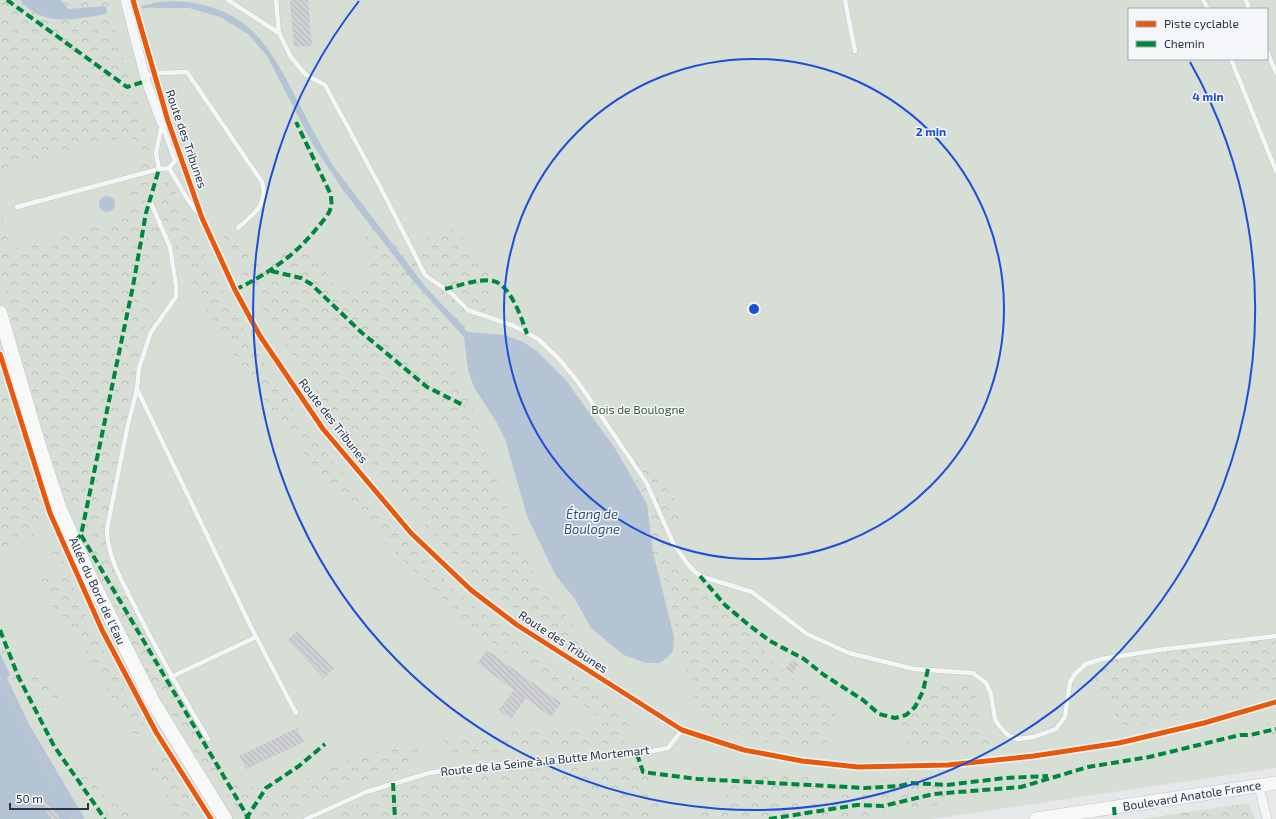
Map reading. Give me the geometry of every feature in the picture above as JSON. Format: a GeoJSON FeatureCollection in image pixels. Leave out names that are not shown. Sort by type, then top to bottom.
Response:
{"type":"FeatureCollection","features":[{"type":"Feature","properties":{"kind":"main road","name":"Allée du Bord de l'Eau"},"geometry":{"type":"LineString","coordinates":[[0,313],[39,446],[59,507],[90,577],[153,702],[225,819]]}},
{"type":"Feature","properties":{"kind":"main road","name":"Boulevard Anatole France"},"geometry":{"type":"LineString","coordinates":[[1036,819],[1276,783]]}},
{"type":"Feature","properties":{"kind":"street","name":"Route des Tribunes"},"geometry":{"type":"LineString","coordinates":[[125,0],[145,76],[165,122]]}},
{"type":"Feature","properties":{"kind":"street"},"geometry":{"type":"LineString","coordinates":[[1259,786],[1267,819]]}},
{"type":"Feature","properties":{"kind":"lane"},"geometry":{"type":"LineString","coordinates":[[228,0],[279,33]]}},
{"type":"Feature","properties":{"kind":"lane"},"geometry":{"type":"LineString","coordinates":[[276,0],[279,33],[291,57],[306,75],[325,85],[360,147],[425,275],[452,294],[468,310],[514,326],[538,339],[560,360],[578,382],[646,482],[674,545],[690,567],[700,576],[752,592],[807,634],[849,654],[914,668],[973,673],[986,683],[991,694],[995,719],[1000,727],[1009,736],[1018,739],[1034,738],[1056,729],[1065,717],[1070,682],[1075,674],[1086,664],[1102,659],[1158,650],[1276,636]]}},
{"type":"Feature","properties":{"kind":"lane"},"geometry":{"type":"LineString","coordinates":[[845,0],[855,51]]}},
{"type":"Feature","properties":{"kind":"lane"},"geometry":{"type":"LineString","coordinates":[[1268,53],[1276,73]]}},
{"type":"Feature","properties":{"kind":"lane"},"geometry":{"type":"LineString","coordinates":[[1231,60],[1276,171]]}},
{"type":"Feature","properties":{"kind":"lane"},"geometry":{"type":"LineString","coordinates":[[145,76],[161,73],[187,72],[262,182],[264,197],[262,203],[238,228]]}},
{"type":"Feature","properties":{"kind":"lane","name":"Route des Tribunes"},"geometry":{"type":"LineString","coordinates":[[165,122],[175,161],[170,168],[159,169],[156,153],[165,122]]}},
{"type":"Feature","properties":{"kind":"lane","name":"Route des Tribunes"},"geometry":{"type":"LineString","coordinates":[[170,168],[188,200],[202,218],[235,290],[260,336],[288,379],[323,429],[411,533],[471,590],[517,625],[682,730]]}},
{"type":"Feature","properties":{"kind":"lane"},"geometry":{"type":"LineString","coordinates":[[17,208],[159,169]]}},
{"type":"Feature","properties":{"kind":"lane"},"geometry":{"type":"LineString","coordinates":[[150,201],[170,247],[176,285],[176,297],[150,332],[139,368],[137,389],[127,429],[107,528],[107,541],[109,552],[125,587],[171,677],[208,739]]}},
{"type":"Feature","properties":{"kind":"lane"},"geometry":{"type":"LineString","coordinates":[[137,389],[256,637],[296,713]]}},
{"type":"Feature","properties":{"kind":"lane"},"geometry":{"type":"LineString","coordinates":[[171,677],[256,637]]}},
{"type":"Feature","properties":{"kind":"lane"},"geometry":{"type":"LineString","coordinates":[[682,730],[744,750],[802,761],[858,767],[948,765],[1034,756],[1119,743],[1204,723],[1276,702]]}},
{"type":"Feature","properties":{"kind":"lane","name":"Route de la Seine à la Butte Mortemart"},"geometry":{"type":"LineString","coordinates":[[306,819],[366,792],[429,773],[466,767],[637,754],[668,748],[682,730]]}},
{"type":"Feature","properties":{"kind":"path"},"geometry":{"type":"LineString","coordinates":[[0,678],[56,792]]}},
{"type":"Feature","properties":{"kind":"path"},"geometry":{"type":"LineString","coordinates":[[39,758],[47,755]]}},
{"type":"Feature","properties":{"kind":"path"},"geometry":{"type":"LineString","coordinates":[[70,819],[80,812]]}},
{"type":"Feature","properties":{"kind":"green space","name":"Bois de Boulogne"},"geometry":{"type":"Polygon","coordinates":[[[0,0],[1276,0],[1276,768],[932,819],[85,819],[29,724],[7,678],[9,675],[0,653],[0,0]]]}},
{"type":"Feature","properties":{"kind":"green space"},"geometry":{"type":"Polygon","coordinates":[[[0,0],[20,0],[24,4],[111,13],[129,79],[123,79],[114,75],[109,81],[124,94],[136,97],[151,147],[149,168],[136,172],[138,152],[130,135],[0,169],[0,0]]]}},
{"type":"Feature","properties":{"kind":"green space"},"geometry":{"type":"Polygon","coordinates":[[[61,0],[108,0],[112,4],[111,6],[68,9],[61,0]]]}},
{"type":"Feature","properties":{"kind":"green space"},"geometry":{"type":"Polygon","coordinates":[[[150,175],[137,251],[83,503],[77,505],[66,501],[52,465],[6,297],[0,270],[0,209],[10,249],[131,216],[131,180],[150,175]]]}},
{"type":"Feature","properties":{"kind":"green space"},"geometry":{"type":"Polygon","coordinates":[[[171,180],[198,243],[230,304],[264,364],[323,450],[422,558],[459,594],[522,643],[616,704],[626,714],[630,735],[624,742],[609,748],[607,743],[604,742],[455,756],[448,749],[443,739],[608,723],[475,630],[327,486],[238,363],[200,300],[157,206],[166,181],[171,180]]]}},
{"type":"Feature","properties":{"kind":"green space"},"geometry":{"type":"Polygon","coordinates":[[[151,209],[165,246],[139,352],[104,535],[108,555],[150,645],[214,755],[240,782],[261,790],[253,806],[244,815],[211,779],[139,660],[89,555],[86,541],[86,528],[145,246],[151,209]]]}},
{"type":"Feature","properties":{"kind":"green space"},"geometry":{"type":"Polygon","coordinates":[[[368,222],[376,222],[408,259],[419,255],[419,241],[444,229],[457,229],[486,269],[494,288],[486,309],[474,319],[457,324],[447,340],[457,374],[480,426],[483,443],[521,546],[540,585],[583,638],[591,659],[508,604],[470,572],[394,493],[339,425],[260,306],[217,223],[230,227],[244,251],[251,253],[257,263],[285,252],[311,246],[334,286],[349,292],[365,282],[371,272],[364,239],[368,222]]]}},
{"type":"Feature","properties":{"kind":"green space"},"geometry":{"type":"Polygon","coordinates":[[[0,375],[38,491],[42,511],[35,528],[33,539],[0,553],[0,375]]]}},
{"type":"Feature","properties":{"kind":"green space"},"geometry":{"type":"Polygon","coordinates":[[[638,455],[680,505],[684,521],[664,532],[673,557],[683,571],[702,590],[743,625],[782,670],[796,681],[802,682],[815,696],[826,699],[837,709],[833,731],[823,751],[791,747],[745,736],[700,718],[670,611],[666,585],[646,541],[640,489],[627,460],[638,455]]]}},
{"type":"Feature","properties":{"kind":"green space"},"geometry":{"type":"Polygon","coordinates":[[[46,527],[50,527],[86,618],[145,727],[155,742],[149,744],[141,732],[134,736],[74,630],[52,605],[39,582],[38,572],[57,573],[59,570],[43,534],[46,527]]]}},
{"type":"Feature","properties":{"kind":"green space"},"geometry":{"type":"Polygon","coordinates":[[[0,633],[21,683],[16,685],[3,660],[0,633]]]}},
{"type":"Feature","properties":{"kind":"green space"},"geometry":{"type":"Polygon","coordinates":[[[1276,640],[1276,687],[1244,699],[1127,728],[1094,690],[1087,675],[1093,663],[1217,645],[1276,640]]]}},
{"type":"Feature","properties":{"kind":"green space"},"geometry":{"type":"Polygon","coordinates":[[[37,675],[59,686],[63,692],[56,701],[61,707],[62,711],[44,719],[38,706],[41,705],[47,708],[52,706],[53,695],[51,693],[41,694],[38,686],[35,684],[27,685],[24,681],[28,677],[37,675]]]}},
{"type":"Feature","properties":{"kind":"green space"},"geometry":{"type":"Polygon","coordinates":[[[952,681],[963,683],[970,687],[975,693],[978,700],[982,725],[985,733],[992,743],[984,746],[910,748],[901,733],[901,722],[915,711],[929,690],[938,684],[952,681]]]}},
{"type":"Feature","properties":{"kind":"green space"},"geometry":{"type":"Polygon","coordinates":[[[1276,719],[1276,742],[1266,738],[1262,730],[1266,724],[1276,719]]]}},
{"type":"Feature","properties":{"kind":"green space"},"geometry":{"type":"Polygon","coordinates":[[[419,743],[417,755],[413,765],[370,778],[280,819],[253,819],[268,793],[354,758],[386,749],[419,743]]]}},
{"type":"Feature","properties":{"kind":"green space"},"geometry":{"type":"Polygon","coordinates":[[[162,751],[204,819],[181,819],[179,817],[149,767],[158,761],[155,755],[162,751]]]}},
{"type":"Feature","properties":{"kind":"green space"},"geometry":{"type":"Polygon","coordinates":[[[85,764],[105,796],[119,805],[128,807],[138,806],[140,808],[133,819],[109,818],[73,770],[85,764]]]}},
{"type":"Feature","properties":{"kind":"green space"},"geometry":{"type":"Polygon","coordinates":[[[643,766],[664,819],[326,819],[379,795],[398,789],[457,776],[546,768],[643,766]]]}},
{"type":"Feature","properties":{"kind":"green space"},"geometry":{"type":"Polygon","coordinates":[[[736,772],[853,780],[940,777],[947,804],[846,819],[687,819],[703,810],[722,805],[729,790],[730,777],[736,772]]]}},
{"type":"Feature","properties":{"kind":"green space"},"geometry":{"type":"Polygon","coordinates":[[[1248,803],[1255,819],[1143,819],[1248,803]]]}},
{"type":"Feature","properties":{"kind":"water"},"geometry":{"type":"Polygon","coordinates":[[[20,0],[61,0],[68,9],[106,6],[107,12],[106,14],[82,18],[49,18],[39,15],[29,9],[20,0]]]}},
{"type":"Feature","properties":{"kind":"water","name":"Étang de Boulogne"},"geometry":{"type":"Polygon","coordinates":[[[174,1],[197,4],[217,9],[248,27],[260,40],[272,55],[282,72],[334,167],[424,285],[465,327],[465,330],[468,332],[505,335],[523,342],[537,351],[565,379],[616,450],[647,504],[653,552],[674,637],[673,651],[668,657],[659,663],[646,663],[624,655],[591,628],[575,599],[556,576],[527,516],[505,439],[497,423],[474,387],[468,370],[464,337],[414,282],[343,190],[312,143],[267,56],[248,34],[220,17],[189,8],[153,8],[152,3],[174,1]]]}},
{"type":"Feature","properties":{"kind":"water"},"geometry":{"type":"Polygon","coordinates":[[[107,196],[114,201],[115,204],[110,211],[107,212],[100,207],[99,204],[104,197],[107,196]]]}},
{"type":"Feature","properties":{"kind":"water"},"geometry":{"type":"Polygon","coordinates":[[[0,653],[10,675],[7,678],[29,724],[85,819],[0,819],[0,653]]]}},
{"type":"Feature","properties":{"kind":"building"},"geometry":{"type":"Polygon","coordinates":[[[290,0],[308,0],[312,46],[294,47],[290,0]]]}},
{"type":"Feature","properties":{"kind":"building"},"geometry":{"type":"Polygon","coordinates":[[[297,631],[334,668],[324,678],[287,640],[297,631]]]}},
{"type":"Feature","properties":{"kind":"building"},"geometry":{"type":"Polygon","coordinates":[[[487,650],[561,703],[551,717],[526,698],[511,719],[499,710],[514,690],[477,663],[487,650]]]}},
{"type":"Feature","properties":{"kind":"building"},"geometry":{"type":"Polygon","coordinates":[[[791,660],[798,664],[793,673],[786,669],[791,660]]]}},
{"type":"Feature","properties":{"kind":"building"},"geometry":{"type":"Polygon","coordinates":[[[297,728],[304,742],[246,769],[239,756],[297,728]]]}},
{"type":"Feature","properties":{"kind":"building"},"geometry":{"type":"Polygon","coordinates":[[[42,797],[56,812],[60,819],[50,819],[40,798],[42,797]]]}},
{"type":"Feature","properties":{"kind":"waterway"},"geometry":{"type":"LineString","coordinates":[[143,7],[156,5]]}},
{"type":"Feature","properties":{"kind":"marked path"},"geometry":{"type":"LineString","coordinates":[[7,0],[127,87],[146,81]]}},
{"type":"Feature","properties":{"kind":"marked path"},"geometry":{"type":"LineString","coordinates":[[235,290],[258,278],[290,256],[308,238],[330,210],[331,195],[296,122]]}},
{"type":"Feature","properties":{"kind":"marked path"},"geometry":{"type":"LineString","coordinates":[[75,541],[81,535],[133,286],[146,213],[159,169]]}},
{"type":"Feature","properties":{"kind":"marked path"},"geometry":{"type":"LineString","coordinates":[[271,271],[301,278],[311,284],[361,332],[427,387],[465,406]]}},
{"type":"Feature","properties":{"kind":"marked path"},"geometry":{"type":"LineString","coordinates":[[445,289],[487,280],[499,284],[505,288],[510,295],[527,334]]}},
{"type":"Feature","properties":{"kind":"marked path"},"geometry":{"type":"LineString","coordinates":[[81,535],[249,819]]}},
{"type":"Feature","properties":{"kind":"marked path"},"geometry":{"type":"LineString","coordinates":[[700,576],[725,605],[750,626],[770,641],[804,659],[824,675],[863,700],[879,714],[895,718],[906,715],[915,707],[923,691],[928,669]]}},
{"type":"Feature","properties":{"kind":"marked path"},"geometry":{"type":"LineString","coordinates":[[0,630],[18,676],[54,746],[105,819]]}},
{"type":"Feature","properties":{"kind":"marked path"},"geometry":{"type":"LineString","coordinates":[[769,819],[857,805],[883,806],[934,794],[1021,787],[1088,767],[1149,757],[1240,735],[1250,735],[1276,729]]}},
{"type":"Feature","properties":{"kind":"marked path"},"geometry":{"type":"LineString","coordinates":[[246,819],[266,788],[299,766],[325,744]]}},
{"type":"Feature","properties":{"kind":"marked path"},"geometry":{"type":"LineString","coordinates":[[637,754],[643,772],[698,779],[865,788],[899,786],[912,783],[946,785],[1005,778],[1048,776]]}},
{"type":"Feature","properties":{"kind":"marked path"},"geometry":{"type":"LineString","coordinates":[[393,783],[395,819]]}},
{"type":"Feature","properties":{"kind":"marked path"},"geometry":{"type":"LineString","coordinates":[[1114,807],[1115,819]]}},
{"type":"Feature","properties":{"kind":"cycle path"},"geometry":{"type":"LineString","coordinates":[[133,0],[168,121],[202,218],[235,290],[260,336],[323,429],[411,533],[471,590],[517,625],[682,730],[744,750],[802,761],[858,767],[948,765],[1034,756],[1119,743],[1204,723],[1276,702]]}},
{"type":"Feature","properties":{"kind":"cycle path"},"geometry":{"type":"LineString","coordinates":[[0,354],[50,513],[102,630],[156,732],[211,819]]}}]}
